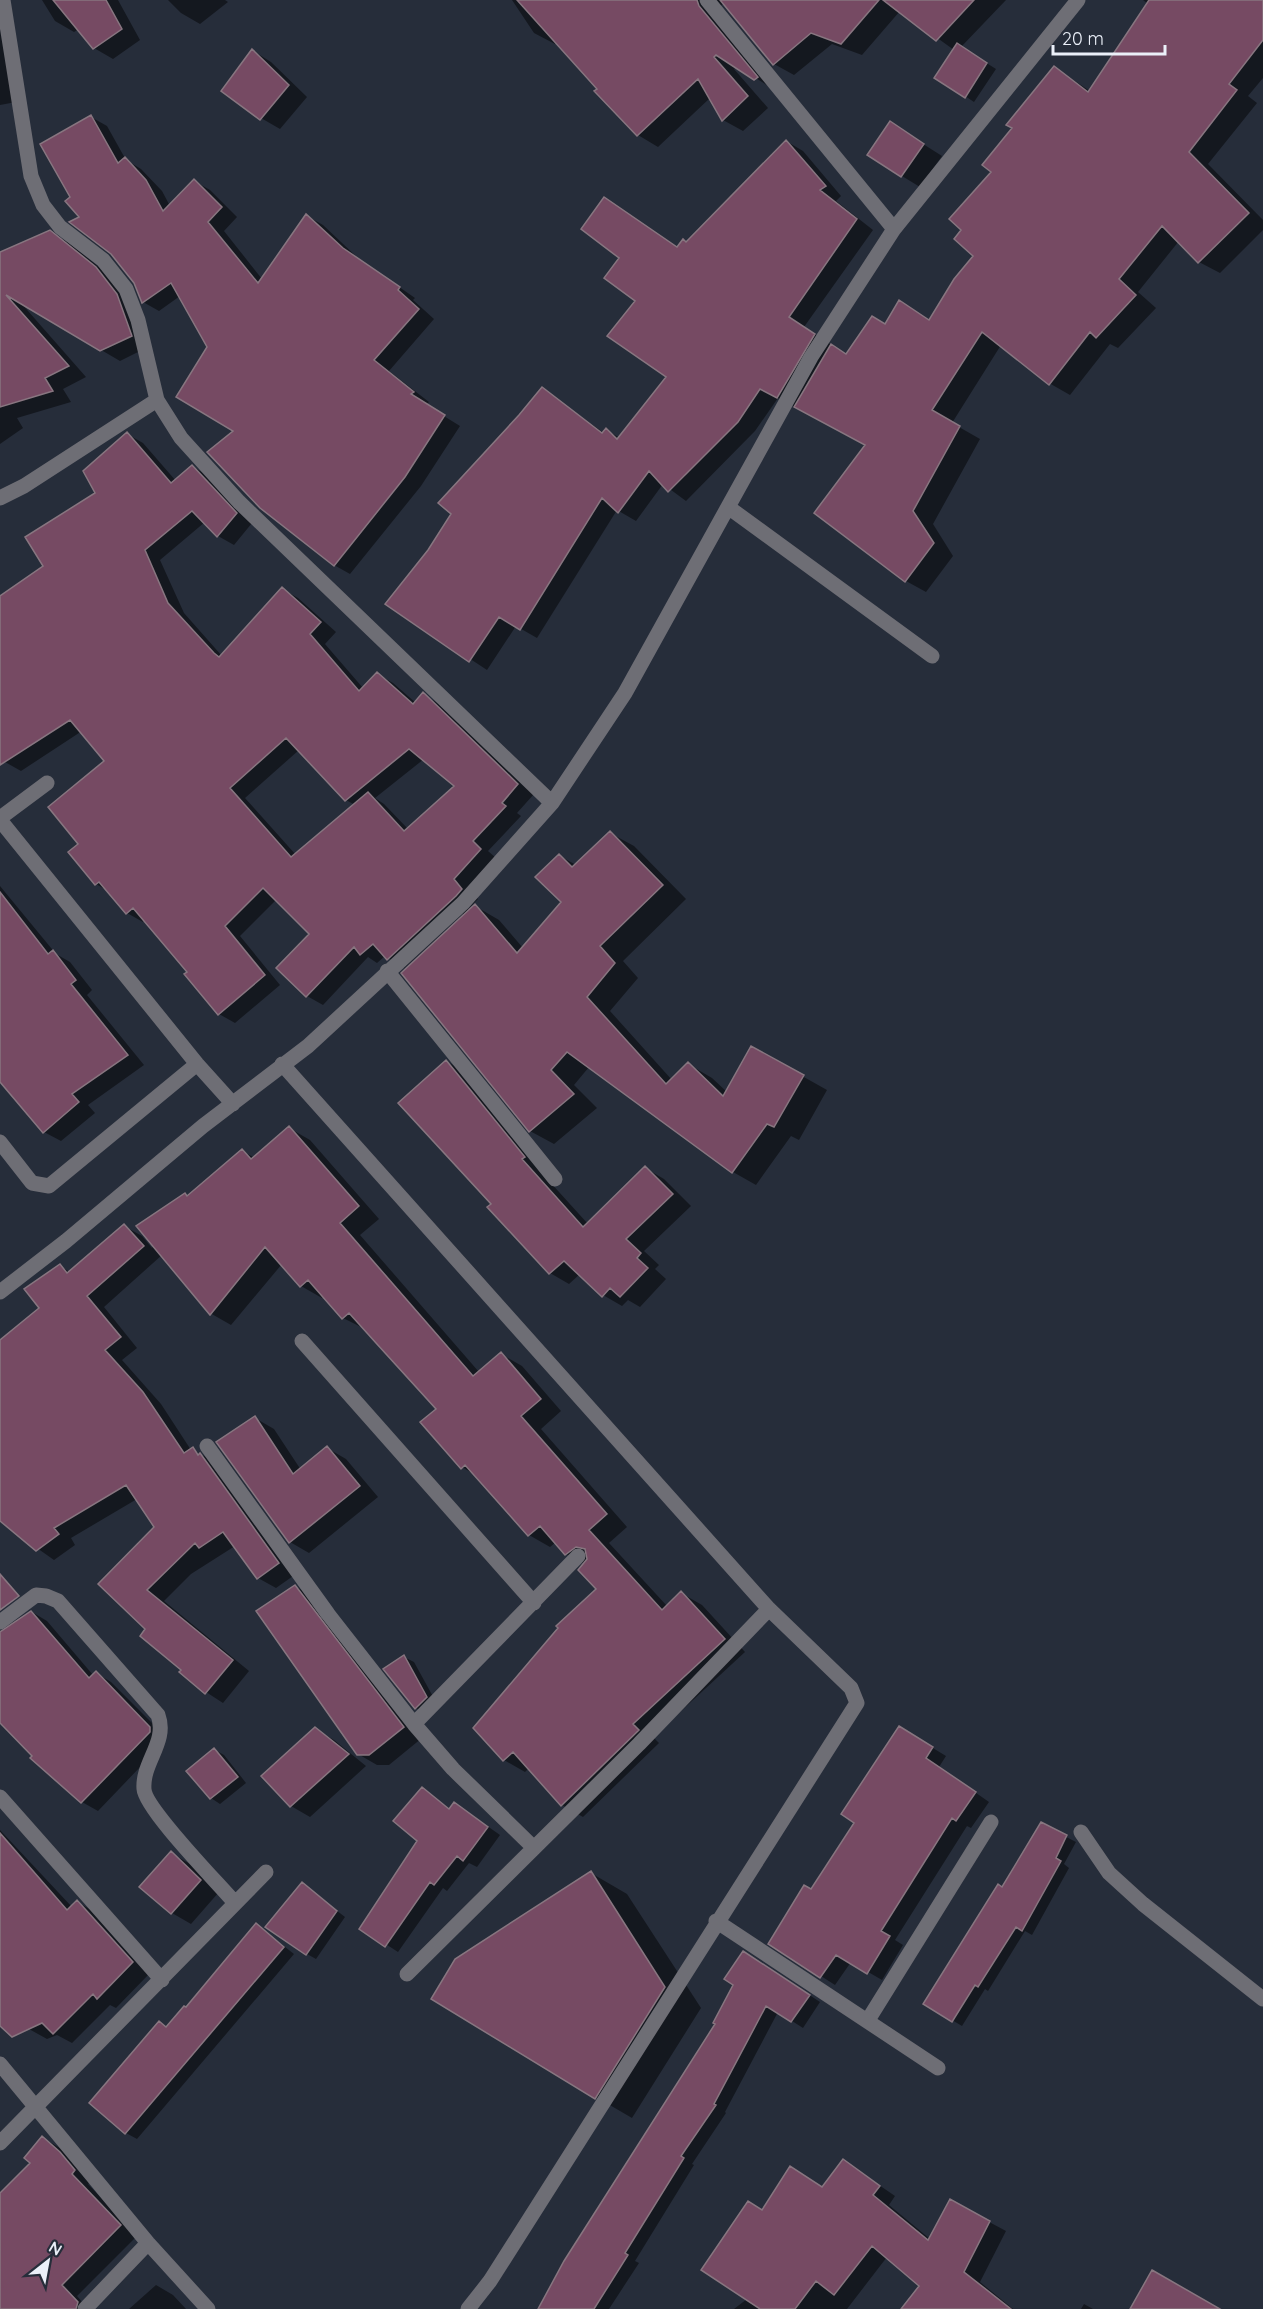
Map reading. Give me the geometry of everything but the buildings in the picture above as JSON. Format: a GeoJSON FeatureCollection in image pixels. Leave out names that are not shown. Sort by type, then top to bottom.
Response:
{"type":"FeatureCollection","features":[{"type":"Feature","properties":{"kind":"street"},"geometry":{"type":"LineString","coordinates":[[3,0],[31,176],[43,205],[60,227],[103,260],[126,289],[138,320],[157,400],[181,438],[239,502],[552,803]]}},
{"type":"Feature","properties":{"kind":"street"},"geometry":{"type":"LineString","coordinates":[[707,0],[894,229]]}},
{"type":"Feature","properties":{"kind":"street"},"geometry":{"type":"LineString","coordinates":[[0,1292],[66,1241],[203,1126],[308,1046],[463,903],[552,803],[625,693],[812,357],[894,229],[1078,0]]}},
{"type":"Feature","properties":{"kind":"street"},"geometry":{"type":"LineString","coordinates":[[0,498],[24,486],[157,400]]}},
{"type":"Feature","properties":{"kind":"street"},"geometry":{"type":"LineString","coordinates":[[728,507],[932,656]]}},
{"type":"Feature","properties":{"kind":"street"},"geometry":{"type":"LineString","coordinates":[[48,783],[0,819],[197,1064],[233,1104]]}},
{"type":"Feature","properties":{"kind":"street"},"geometry":{"type":"LineString","coordinates":[[387,971],[555,1179]]}},
{"type":"Feature","properties":{"kind":"street"},"geometry":{"type":"LineString","coordinates":[[0,1142],[32,1183],[49,1186],[197,1064]]}},
{"type":"Feature","properties":{"kind":"street"},"geometry":{"type":"LineString","coordinates":[[282,1064],[768,1608],[851,1688],[857,1703],[716,1921],[630,2065],[490,2281],[468,2309]]}},
{"type":"Feature","properties":{"kind":"street"},"geometry":{"type":"LineString","coordinates":[[302,1341],[534,1603]]}},
{"type":"Feature","properties":{"kind":"street"},"geometry":{"type":"LineString","coordinates":[[207,1446],[328,1614],[414,1724],[453,1769],[534,1848]]}},
{"type":"Feature","properties":{"kind":"street"},"geometry":{"type":"LineString","coordinates":[[414,1724],[578,1556]]}},
{"type":"Feature","properties":{"kind":"street"},"geometry":{"type":"LineString","coordinates":[[0,1623],[36,1595],[58,1601],[158,1715],[162,1731],[145,1779],[144,1791],[148,1801],[235,1903]]}},
{"type":"Feature","properties":{"kind":"street"},"geometry":{"type":"LineString","coordinates":[[407,1974],[534,1848],[768,1608]]}},
{"type":"Feature","properties":{"kind":"street"},"geometry":{"type":"LineString","coordinates":[[0,1797],[162,1980]]}},
{"type":"Feature","properties":{"kind":"street"},"geometry":{"type":"LineString","coordinates":[[868,2020],[991,1822]]}},
{"type":"Feature","properties":{"kind":"street"},"geometry":{"type":"LineString","coordinates":[[1081,1832],[1109,1873],[1143,1904],[1263,1999]]}},
{"type":"Feature","properties":{"kind":"street"},"geometry":{"type":"LineString","coordinates":[[0,2143],[266,1872]]}},
{"type":"Feature","properties":{"kind":"street"},"geometry":{"type":"LineString","coordinates":[[716,1921],[776,1963],[868,2020],[938,2068]]}},
{"type":"Feature","properties":{"kind":"street"},"geometry":{"type":"LineString","coordinates":[[0,2064],[148,2242],[208,2309]]}},
{"type":"Feature","properties":{"kind":"street"},"geometry":{"type":"LineString","coordinates":[[85,2309],[148,2242]]}}]}
